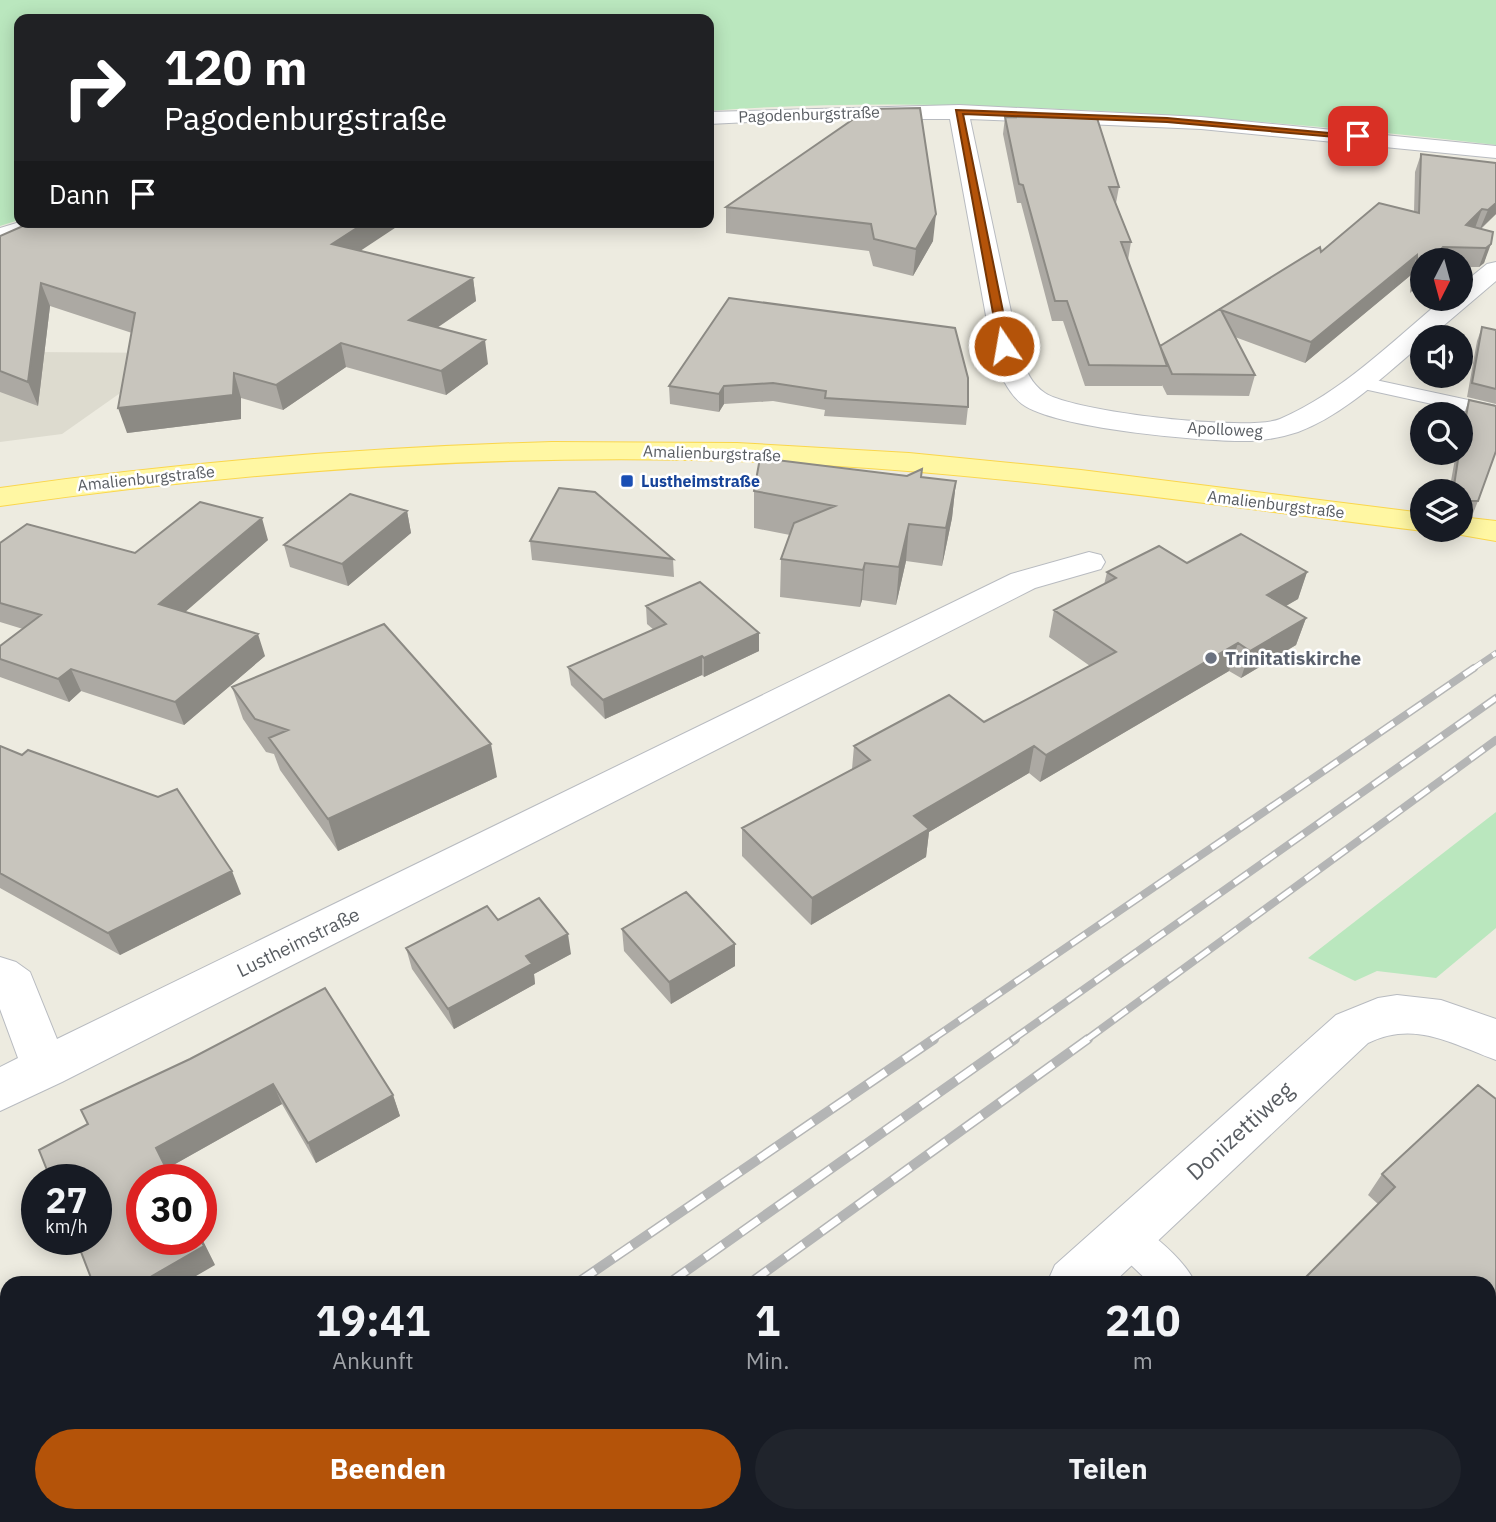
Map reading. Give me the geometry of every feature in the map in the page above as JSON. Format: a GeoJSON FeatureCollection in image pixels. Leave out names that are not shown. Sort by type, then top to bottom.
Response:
{"type":"FeatureCollection","features":[{"type":"Feature","properties":{"kind":"main road","name":"Amalienburgstraße"},"geometry":{"type":"LineString","coordinates":[[0,496],[240,468],[438,454],[597,450],[740,452],[960,466],[1410,520]]}},
{"type":"Feature","properties":{"kind":"main road"},"geometry":{"type":"LineString","coordinates":[[1473,528],[1496,531]]}},
{"type":"Feature","properties":{"kind":"street","name":"Pagodenburgstraße"},"geometry":{"type":"LineString","coordinates":[[714,118],[866,111],[1035,113],[1278,128],[1496,152]]}},
{"type":"Feature","properties":{"kind":"street","name":"Apolloweg"},"geometry":{"type":"LineString","coordinates":[[959,111],[1004,346],[1021,386],[1035,401],[1067,412],[1112,420],[1219,430],[1270,431],[1301,421],[1357,382],[1443,312]]}},
{"type":"Feature","properties":{"kind":"street"},"geometry":{"type":"LineString","coordinates":[[0,235],[25,228]]}},
{"type":"Feature","properties":{"kind":"street","name":"Apolloweg"},"geometry":{"type":"LineString","coordinates":[[1474,287],[1496,269]]}},
{"type":"Feature","properties":{"kind":"street","name":"Lustheimstraße"},"geometry":{"type":"LineString","coordinates":[[0,1090],[1023,581],[1089,562]]}},
{"type":"Feature","properties":{"kind":"street"},"geometry":{"type":"LineString","coordinates":[[0,975],[14,985],[45,1068]]}},
{"type":"Feature","properties":{"kind":"street","name":"Donizettiweg"},"geometry":{"type":"LineString","coordinates":[[1082,1276],[1352,1029],[1382,1016],[1423,1015],[1466,1026],[1496,1040]]}},
{"type":"Feature","properties":{"kind":"lane"},"geometry":{"type":"LineString","coordinates":[[1357,382],[1496,412]]}},
{"type":"Feature","properties":{"kind":"lane"},"geometry":{"type":"LineString","coordinates":[[1126,1236],[1169,1276]]}},
{"type":"Feature","properties":{"kind":"shaded area"},"geometry":{"type":"Polygon","coordinates":[[[33,352],[177,353],[62,434],[0,442],[0,358],[33,352]]]}},
{"type":"Feature","properties":{"kind":"green space"},"geometry":{"type":"Polygon","coordinates":[[[0,0],[1496,0],[1496,145],[1298,125],[1051,109],[856,105],[714,111],[714,14],[14,14],[14,222],[0,226],[0,0]]]}},
{"type":"Feature","properties":{"kind":"green space"},"geometry":{"type":"Polygon","coordinates":[[[1496,812],[1496,928],[1436,978],[1377,971],[1355,981],[1308,958],[1496,812]]]}},
{"type":"Feature","properties":{"kind":"building"},"geometry":{"type":"Polygon","coordinates":[[[920,108],[936,214],[916,249],[874,239],[871,224],[726,207],[868,109],[920,108]]]}},
{"type":"Feature","properties":{"kind":"building"},"geometry":{"type":"Polygon","coordinates":[[[1005,117],[1097,118],[1119,187],[1109,187],[1131,242],[1121,242],[1167,366],[1089,365],[1067,301],[1055,301],[1023,185],[1019,184],[1005,117]]]}},
{"type":"Feature","properties":{"kind":"building"},"geometry":{"type":"Polygon","coordinates":[[[1421,154],[1496,163],[1496,203],[1488,210],[1482,209],[1466,225],[1493,232],[1491,244],[1486,248],[1410,248],[1410,261],[1311,342],[1221,310],[1255,375],[1172,374],[1160,346],[1320,247],[1321,252],[1379,203],[1419,213],[1421,154]]]}},
{"type":"Feature","properties":{"kind":"building"},"geometry":{"type":"Polygon","coordinates":[[[18,228],[357,228],[332,244],[473,278],[409,320],[485,340],[441,371],[341,343],[276,385],[234,373],[233,395],[118,408],[135,313],[41,283],[28,382],[0,371],[0,236],[18,228]]]}},
{"type":"Feature","properties":{"kind":"building"},"geometry":{"type":"Polygon","coordinates":[[[729,298],[955,328],[968,378],[968,407],[825,398],[826,391],[773,383],[724,386],[719,394],[669,386],[729,298]]]}},
{"type":"Feature","properties":{"kind":"building"},"geometry":{"type":"Polygon","coordinates":[[[1482,327],[1496,330],[1496,389],[1473,383],[1482,327]]]}},
{"type":"Feature","properties":{"kind":"building"},"geometry":{"type":"Polygon","coordinates":[[[1469,400],[1496,406],[1496,451],[1478,501],[1473,501],[1473,479],[1455,479],[1457,465],[1473,465],[1473,402],[1469,400]]]}},
{"type":"Feature","properties":{"kind":"building"},"geometry":{"type":"Polygon","coordinates":[[[760,458],[907,476],[922,469],[921,477],[956,481],[946,528],[909,524],[899,567],[865,563],[863,570],[781,559],[794,523],[835,506],[754,491],[760,458]]]}},
{"type":"Feature","properties":{"kind":"building"},"geometry":{"type":"Polygon","coordinates":[[[559,488],[595,492],[673,559],[530,541],[559,488]]]}},
{"type":"Feature","properties":{"kind":"building"},"geometry":{"type":"Polygon","coordinates":[[[350,494],[407,511],[342,564],[284,545],[350,494]]]}},
{"type":"Feature","properties":{"kind":"building"},"geometry":{"type":"Polygon","coordinates":[[[200,502],[262,518],[159,604],[258,634],[175,702],[71,669],[58,679],[0,659],[0,646],[41,615],[0,603],[0,543],[27,524],[135,553],[200,502]]]}},
{"type":"Feature","properties":{"kind":"building"},"geometry":{"type":"Polygon","coordinates":[[[1241,534],[1307,572],[1267,595],[1306,618],[1250,651],[1238,643],[1046,755],[1034,746],[914,816],[929,829],[812,898],[742,828],[870,760],[854,746],[949,695],[984,722],[1116,652],[1054,610],[1116,578],[1107,572],[1159,546],[1187,563],[1241,534]]]}},
{"type":"Feature","properties":{"kind":"building"},"geometry":{"type":"Polygon","coordinates":[[[700,582],[759,633],[603,700],[568,667],[666,624],[646,606],[700,582]]]}},
{"type":"Feature","properties":{"kind":"building"},"geometry":{"type":"Polygon","coordinates":[[[384,624],[491,744],[328,819],[269,738],[288,730],[255,719],[232,687],[384,624]]]}},
{"type":"Feature","properties":{"kind":"building"},"geometry":{"type":"Polygon","coordinates":[[[0,746],[22,755],[28,750],[158,797],[177,789],[232,871],[108,933],[0,873],[0,746]]]}},
{"type":"Feature","properties":{"kind":"building"},"geometry":{"type":"Polygon","coordinates":[[[686,892],[735,944],[669,982],[622,929],[686,892]]]}},
{"type":"Feature","properties":{"kind":"building"},"geometry":{"type":"Polygon","coordinates":[[[539,898],[568,934],[526,956],[532,964],[448,1009],[406,948],[487,906],[498,920],[539,898]]]}},
{"type":"Feature","properties":{"kind":"building"},"geometry":{"type":"Polygon","coordinates":[[[325,988],[393,1095],[308,1143],[273,1084],[156,1148],[164,1164],[126,1164],[126,1255],[188,1255],[152,1276],[90,1276],[82,1255],[112,1255],[112,1164],[45,1164],[39,1150],[88,1124],[81,1110],[190,1059],[325,988]]]}},
{"type":"Feature","properties":{"kind":"building"},"geometry":{"type":"Polygon","coordinates":[[[1478,1085],[1496,1099],[1496,1276],[1307,1276],[1395,1187],[1382,1174],[1478,1085]]]}},
{"type":"Feature","properties":{"kind":"railway"},"geometry":{"type":"LineString","coordinates":[[1471,670],[1496,653]]}},
{"type":"Feature","properties":{"kind":"railway"},"geometry":{"type":"LineString","coordinates":[[931,1040],[1474,668]]}},
{"type":"Feature","properties":{"kind":"railway"},"geometry":{"type":"LineString","coordinates":[[1012,1040],[1496,698]]}},
{"type":"Feature","properties":{"kind":"railway"},"geometry":{"type":"LineString","coordinates":[[1086,1040],[1496,740]]}},
{"type":"Feature","properties":{"kind":"railway"},"geometry":{"type":"LineString","coordinates":[[587,1276],[934,1039]]}},
{"type":"Feature","properties":{"kind":"railway"},"geometry":{"type":"LineString","coordinates":[[679,1276],[1015,1039]]}},
{"type":"Feature","properties":{"kind":"railway"},"geometry":{"type":"LineString","coordinates":[[760,1276],[1088,1039]]}},
{"type":"Feature","properties":{"kind":"place","name":"Lustheimstraße"},"geometry":{"type":"Point","coordinates":[627,481]}},
{"type":"Feature","properties":{"kind":"place","name":"Trinitatiskirche"},"geometry":{"type":"Point","coordinates":[1211,658]}},
{"type":"Feature","properties":{"kind":"route"},"geometry":{"type":"LineString","coordinates":[[1004,346],[972,192],[959,111],[1167,120],[1358,136]]}}]}
